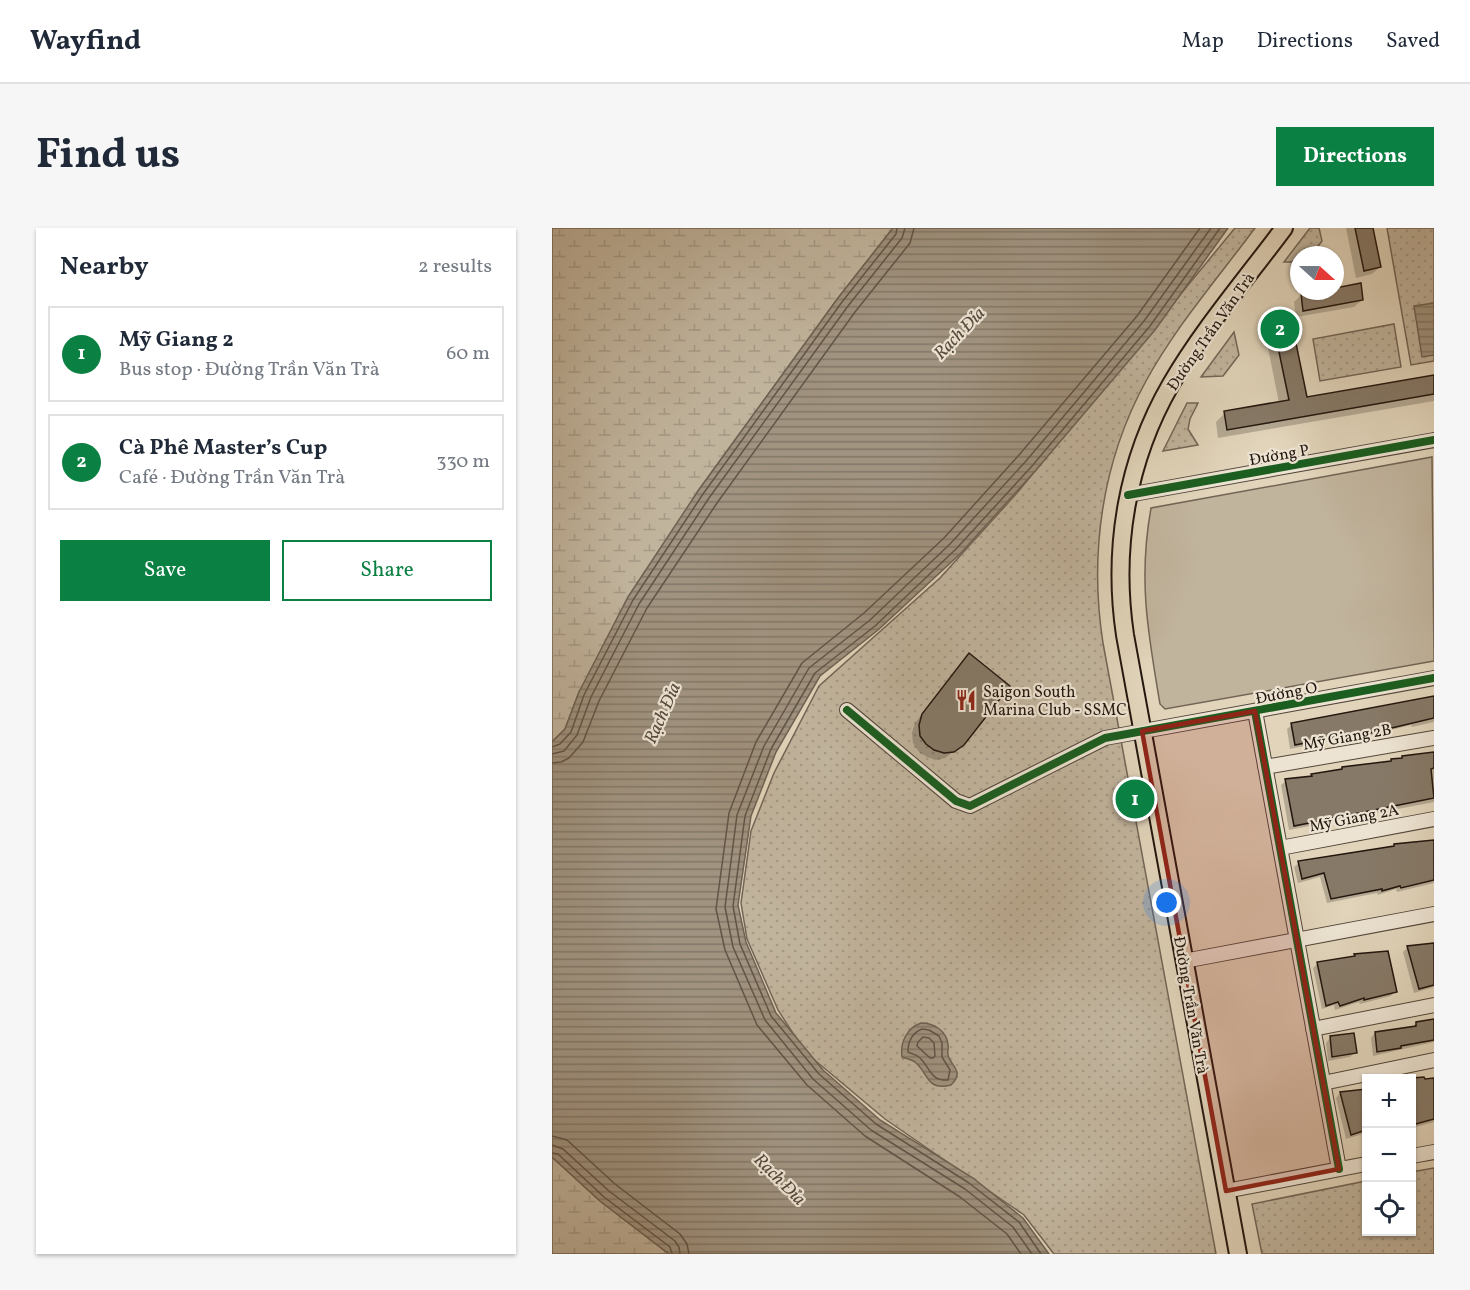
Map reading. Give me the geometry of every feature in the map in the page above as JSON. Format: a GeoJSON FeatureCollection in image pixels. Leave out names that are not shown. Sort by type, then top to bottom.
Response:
{"type":"FeatureCollection","features":[{"type":"Feature","properties":{"kind":"main road","name":"Đường Trần Văn Trà"},"geometry":{"type":"LineString","coordinates":[[1238,1254],[1142,731],[1121,603],[1120,554],[1128,495],[1152,421],[1193,350],[1284,228]]}},
{"type":"Feature","properties":{"kind":"street","name":"Đường P"},"geometry":{"type":"LineString","coordinates":[[1128,495],[1434,440]]}},
{"type":"Feature","properties":{"kind":"street","name":"Đường O"},"geometry":{"type":"LineString","coordinates":[[847,710],[956,801],[967,806],[977,804],[1105,738],[1434,678]]}},
{"type":"Feature","properties":{"kind":"street"},"geometry":{"type":"LineString","coordinates":[[1255,711],[1339,1169]]}},
{"type":"Feature","properties":{"kind":"street","name":"Mỹ Giang 2B"},"geometry":{"type":"LineString","coordinates":[[1265,767],[1434,738]]}},
{"type":"Feature","properties":{"kind":"street","name":"Mỹ Giang 2A"},"geometry":{"type":"LineString","coordinates":[[1280,848],[1434,819]]}},
{"type":"Feature","properties":{"kind":"street"},"geometry":{"type":"LineString","coordinates":[[1184,961],[1434,914]]}},
{"type":"Feature","properties":{"kind":"street"},"geometry":{"type":"LineString","coordinates":[[1313,1029],[1434,1005]]}},
{"type":"Feature","properties":{"kind":"street"},"geometry":{"type":"LineString","coordinates":[[1323,1083],[1434,1060]]}},
{"type":"Feature","properties":{"kind":"street"},"geometry":{"type":"LineString","coordinates":[[1416,1155],[1434,1152]]}},
{"type":"Feature","properties":{"kind":"street"},"geometry":{"type":"LineString","coordinates":[[1226,1191],[1362,1165]]}},
{"type":"Feature","properties":{"kind":"highlighted area"},"geometry":{"type":"Polygon","coordinates":[[[1255,711],[1339,1169],[1226,1191],[1142,731],[1255,711]]]}},
{"type":"Feature","properties":{"kind":"green space"},"geometry":{"type":"Polygon","coordinates":[[[552,228],[893,228],[838,298],[698,491],[579,692],[565,729],[552,742],[552,228]]]}},
{"type":"Feature","properties":{"kind":"green space"},"geometry":{"type":"Polygon","coordinates":[[[1235,228],[1255,228],[1170,341],[1131,412],[1109,476],[1099,542],[1098,576],[1103,643],[1216,1254],[1054,1254],[1024,1215],[885,1119],[805,1052],[778,1010],[747,939],[741,903],[751,831],[774,773],[819,686],[940,578],[1017,493],[1235,228]]]}},
{"type":"Feature","properties":{"kind":"green space"},"geometry":{"type":"Polygon","coordinates":[[[1310,228],[1319,228],[1322,241],[1318,246],[1296,246],[1310,228]]]}},
{"type":"Feature","properties":{"kind":"green space"},"geometry":{"type":"Polygon","coordinates":[[[1387,228],[1434,228],[1434,361],[1411,365],[1387,228]]]}},
{"type":"Feature","properties":{"kind":"green space"},"geometry":{"type":"Polygon","coordinates":[[[1290,254],[1290,262],[1284,262],[1290,254]]]}},
{"type":"Feature","properties":{"kind":"green space"},"geometry":{"type":"Polygon","coordinates":[[[1394,324],[1401,367],[1320,381],[1313,339],[1394,324]]]}},
{"type":"Feature","properties":{"kind":"green space"},"geometry":{"type":"Polygon","coordinates":[[[1234,332],[1239,355],[1223,376],[1201,377],[1234,332]]]}},
{"type":"Feature","properties":{"kind":"green space"},"geometry":{"type":"Polygon","coordinates":[[[1187,403],[1198,403],[1188,429],[1198,445],[1163,451],[1187,403]]]}},
{"type":"Feature","properties":{"kind":"green space"},"geometry":{"type":"Polygon","coordinates":[[[1432,457],[1434,661],[1165,709],[1160,704],[1146,606],[1145,559],[1151,508],[1432,457]]]}},
{"type":"Feature","properties":{"kind":"green space"},"geometry":{"type":"Polygon","coordinates":[[[552,1157],[600,1201],[669,1254],[552,1254],[552,1157]]]}},
{"type":"Feature","properties":{"kind":"green space"},"geometry":{"type":"Polygon","coordinates":[[[1434,1168],[1434,1254],[1262,1254],[1252,1204],[1362,1182],[1362,1236],[1416,1236],[1416,1171],[1434,1168]]]}},
{"type":"Feature","properties":{"kind":"water","name":"Rạch Đỉa"},"geometry":{"type":"Polygon","coordinates":[[[893,228],[1228,228],[1155,330],[1036,470],[960,554],[878,630],[820,676],[776,752],[751,816],[738,905],[746,942],[776,1013],[823,1070],[880,1120],[973,1178],[1023,1218],[1049,1254],[669,1254],[600,1201],[552,1157],[552,742],[565,729],[579,692],[628,597],[698,491],[838,298],[893,228]]]}},
{"type":"Feature","properties":{"kind":"water"},"geometry":{"type":"Polygon","coordinates":[[[1434,303],[1434,355],[1422,357],[1414,306],[1434,303]]]}},
{"type":"Feature","properties":{"kind":"water"},"geometry":{"type":"Polygon","coordinates":[[[921,1023],[935,1026],[947,1040],[948,1055],[957,1073],[951,1085],[932,1084],[916,1063],[902,1057],[902,1046],[908,1032],[921,1023]]]}},
{"type":"Feature","properties":{"kind":"building"},"geometry":{"type":"Polygon","coordinates":[[[1355,228],[1373,228],[1381,267],[1364,271],[1355,228]]]}},
{"type":"Feature","properties":{"kind":"building"},"geometry":{"type":"Polygon","coordinates":[[[1361,283],[1363,300],[1303,311],[1302,300],[1344,300],[1344,286],[1361,283]]]}},
{"type":"Feature","properties":{"kind":"building"},"geometry":{"type":"Polygon","coordinates":[[[1291,319],[1307,397],[1434,375],[1434,394],[1227,430],[1224,411],[1289,400],[1273,323],[1291,319]]]}},
{"type":"Feature","properties":{"kind":"building","name":"Saigon South Marina Club - SSMC"},"geometry":{"type":"Polygon","coordinates":[[[969,653],[1010,686],[964,745],[954,752],[944,753],[934,750],[920,736],[919,725],[922,714],[969,653]]]}},
{"type":"Feature","properties":{"kind":"building"},"geometry":{"type":"Polygon","coordinates":[[[1434,696],[1434,718],[1362,735],[1362,733],[1350,736],[1350,734],[1295,745],[1291,723],[1434,696]]]}},
{"type":"Feature","properties":{"kind":"building"},"geometry":{"type":"Polygon","coordinates":[[[1434,752],[1434,768],[1431,769],[1434,798],[1294,826],[1285,779],[1312,776],[1311,774],[1342,769],[1342,767],[1391,761],[1391,759],[1402,758],[1402,756],[1434,752]]]}},
{"type":"Feature","properties":{"kind":"building"},"geometry":{"type":"Polygon","coordinates":[[[1434,840],[1434,880],[1401,888],[1400,886],[1331,899],[1324,873],[1302,879],[1298,861],[1394,846],[1394,844],[1434,840]]]}},
{"type":"Feature","properties":{"kind":"building"},"geometry":{"type":"Polygon","coordinates":[[[1434,943],[1434,985],[1419,989],[1407,946],[1434,943]]]}},
{"type":"Feature","properties":{"kind":"building"},"geometry":{"type":"Polygon","coordinates":[[[1388,951],[1397,992],[1364,1000],[1364,998],[1340,1006],[1338,1002],[1326,1006],[1317,962],[1355,956],[1354,954],[1388,951]]]}},
{"type":"Feature","properties":{"kind":"building"},"geometry":{"type":"Polygon","coordinates":[[[1434,1019],[1434,1040],[1377,1052],[1375,1032],[1416,1026],[1416,1022],[1434,1019]]]}},
{"type":"Feature","properties":{"kind":"building"},"geometry":{"type":"Polygon","coordinates":[[[1354,1033],[1357,1053],[1332,1057],[1330,1036],[1354,1033]]]}},
{"type":"Feature","properties":{"kind":"building"},"geometry":{"type":"Polygon","coordinates":[[[1416,1078],[1434,1078],[1434,1119],[1416,1124],[1416,1078]]]}},
{"type":"Feature","properties":{"kind":"building"},"geometry":{"type":"Polygon","coordinates":[[[1362,1089],[1362,1131],[1351,1135],[1340,1092],[1362,1089]]]}},
{"type":"Feature","properties":{"kind":"cycle path"},"geometry":{"type":"LineString","coordinates":[[1128,495],[1434,440]]}},
{"type":"Feature","properties":{"kind":"cycle path"},"geometry":{"type":"LineString","coordinates":[[847,710],[956,801],[970,806],[1105,738],[1434,678]]}},
{"type":"Feature","properties":{"kind":"cycle path"},"geometry":{"type":"LineString","coordinates":[[1255,711],[1339,1169]]}},
{"type":"Feature","properties":{"kind":"place","name":"Cà Phê Master’s Cup"},"geometry":{"type":"Point","coordinates":[1280,329]}},
{"type":"Feature","properties":{"kind":"place","name":"Saigon South Marina Club - SSMC"},"geometry":{"type":"Point","coordinates":[966,700]}},
{"type":"Feature","properties":{"kind":"place","name":"Mỹ Giang 2"},"geometry":{"type":"Point","coordinates":[1135,799]}}]}
